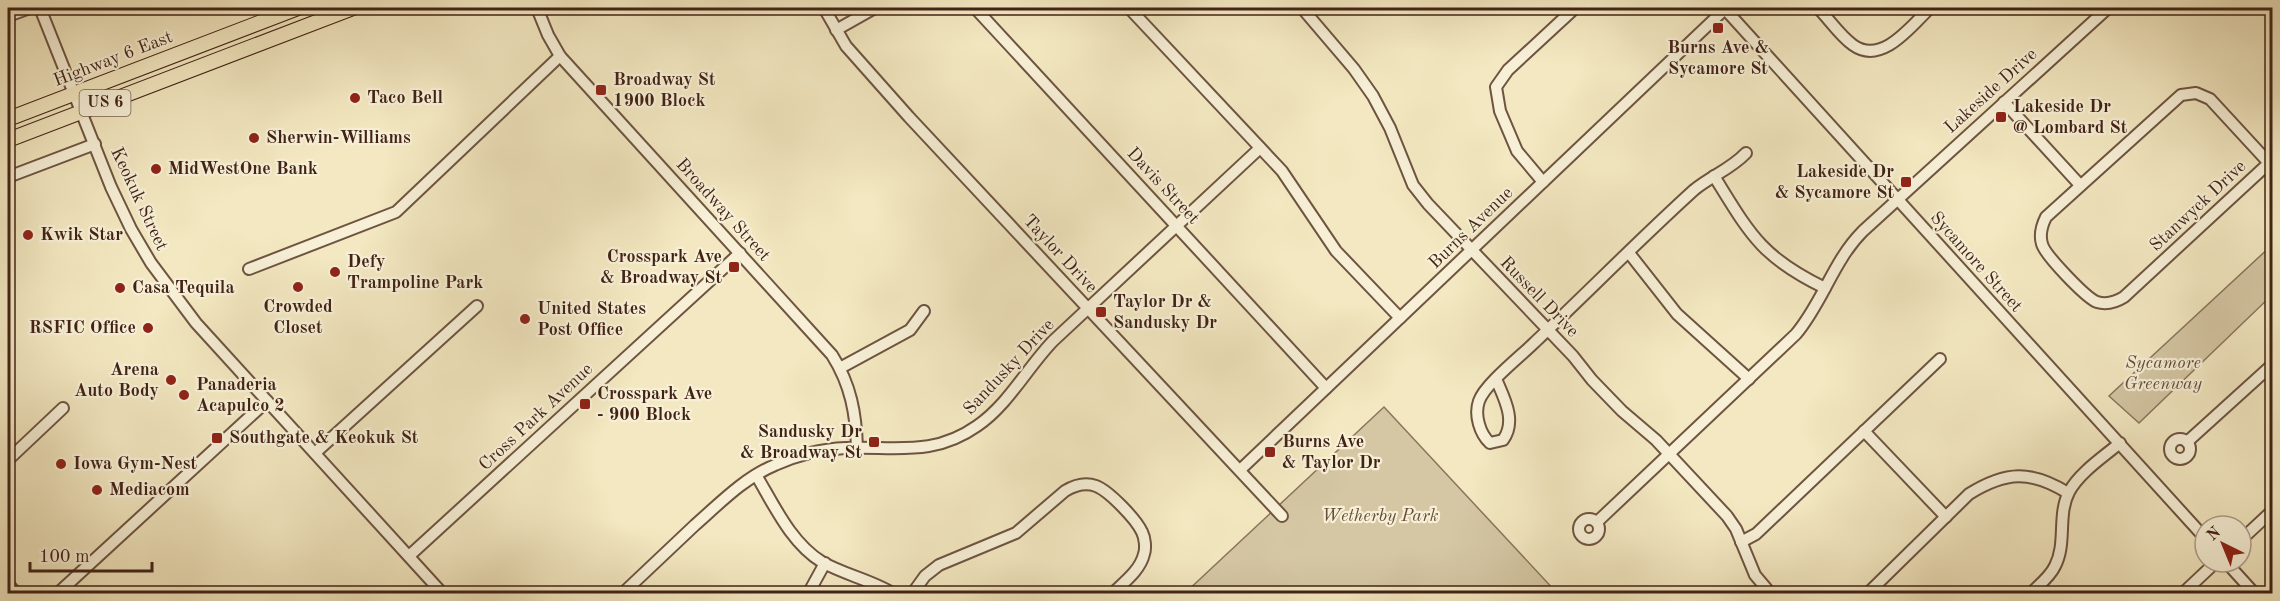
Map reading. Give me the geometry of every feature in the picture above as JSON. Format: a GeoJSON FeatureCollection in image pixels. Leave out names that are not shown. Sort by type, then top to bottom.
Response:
{"type":"FeatureCollection","features":[{"type":"Feature","properties":{"kind":"main road","name":"Highway 6 East"},"geometry":{"type":"LineString","coordinates":[[8,119],[298,8]]}},
{"type":"Feature","properties":{"kind":"main road","name":"US 6"},"geometry":{"type":"LineString","coordinates":[[8,140],[353,8]]}},
{"type":"Feature","properties":{"kind":"street"},"geometry":{"type":"LineString","coordinates":[[8,16],[30,8]]}},
{"type":"Feature","properties":{"kind":"street","name":"Keokuk Street"},"geometry":{"type":"LineString","coordinates":[[40,8],[124,216],[151,263],[196,323],[443,594]]}},
{"type":"Feature","properties":{"kind":"street","name":"Broadway Street"},"geometry":{"type":"LineString","coordinates":[[537,8],[560,56],[824,344],[840,368],[853,403],[856,448]]}},
{"type":"Feature","properties":{"kind":"street","name":"Taylor Drive"},"geometry":{"type":"LineString","coordinates":[[824,8],[846,46],[909,117],[1281,516]]}},
{"type":"Feature","properties":{"kind":"street"},"geometry":{"type":"LineString","coordinates":[[836,30],[875,8]]}},
{"type":"Feature","properties":{"kind":"street","name":"Davis Street"},"geometry":{"type":"LineString","coordinates":[[975,8],[1326,388]]}},
{"type":"Feature","properties":{"kind":"street"},"geometry":{"type":"LineString","coordinates":[[1129,8],[1289,180],[1341,256],[1400,318]]}},
{"type":"Feature","properties":{"kind":"street","name":"Russell Drive"},"geometry":{"type":"LineString","coordinates":[[1302,8],[1354,69],[1373,96],[1390,128],[1413,185],[1428,204],[1622,411],[1670,454],[1727,516],[1755,575],[1771,594]]}},
{"type":"Feature","properties":{"kind":"street"},"geometry":{"type":"LineString","coordinates":[[1543,182],[1517,151],[1497,100],[1496,87],[1508,70],[1575,8]]}},
{"type":"Feature","properties":{"kind":"street","name":"Burns Avenue"},"geometry":{"type":"LineString","coordinates":[[1240,470],[1724,8]]}},
{"type":"Feature","properties":{"kind":"street","name":"Sycamore Street"},"geometry":{"type":"LineString","coordinates":[[1724,8],[2193,525]]}},
{"type":"Feature","properties":{"kind":"street"},"geometry":{"type":"LineString","coordinates":[[1818,8],[1853,45],[1862,50],[1872,51],[1891,44],[1930,8]]}},
{"type":"Feature","properties":{"kind":"street","name":"Lakeside Drive"},"geometry":{"type":"LineString","coordinates":[[1597,522],[1804,324],[1838,262],[1853,241],[2108,8]]}},
{"type":"Feature","properties":{"kind":"street"},"geometry":{"type":"LineString","coordinates":[[249,269],[396,212],[560,56]]}},
{"type":"Feature","properties":{"kind":"street","name":"Stanwyck Drive"},"geometry":{"type":"LineString","coordinates":[[2188,93],[2204,95],[2210,99],[2271,165],[2124,297],[2109,303],[2095,301],[2088,297],[2044,249],[2041,242],[2041,229],[2046,216],[2080,185],[2175,99],[2188,93]]}},
{"type":"Feature","properties":{"kind":"street"},"geometry":{"type":"LineString","coordinates":[[2004,102],[2080,185]]}},
{"type":"Feature","properties":{"kind":"street"},"geometry":{"type":"LineString","coordinates":[[8,177],[95,144]]}},
{"type":"Feature","properties":{"kind":"street","name":"Sandusky Drive"},"geometry":{"type":"LineString","coordinates":[[622,594],[726,497],[774,465],[810,453],[856,448],[922,449],[964,434],[992,415],[1038,358],[1088,308],[1260,148]]}},
{"type":"Feature","properties":{"kind":"street"},"geometry":{"type":"LineString","coordinates":[[1496,379],[1505,402],[1509,428],[1503,440],[1490,443],[1480,430],[1478,403],[1483,392],[1496,379],[1696,189],[1734,165],[1746,153]]}},
{"type":"Feature","properties":{"kind":"street"},"geometry":{"type":"LineString","coordinates":[[1714,176],[1745,226],[1765,250],[1789,270],[1825,288]]}},
{"type":"Feature","properties":{"kind":"street","name":"Cross Park Avenue"},"geometry":{"type":"LineString","coordinates":[[409,556],[740,253]]}},
{"type":"Feature","properties":{"kind":"street"},"geometry":{"type":"LineString","coordinates":[[1629,253],[1677,314],[1749,379]]}},
{"type":"Feature","properties":{"kind":"street"},"geometry":{"type":"LineString","coordinates":[[315,453],[477,306]]}},
{"type":"Feature","properties":{"kind":"street"},"geometry":{"type":"LineString","coordinates":[[840,368],[910,330],[924,312]]}},
{"type":"Feature","properties":{"kind":"street"},"geometry":{"type":"LineString","coordinates":[[1741,542],[1756,534],[1940,359]]}},
{"type":"Feature","properties":{"kind":"street"},"geometry":{"type":"LineString","coordinates":[[2187,442],[2272,365]]}},
{"type":"Feature","properties":{"kind":"street"},"geometry":{"type":"LineString","coordinates":[[57,594],[267,401]]}},
{"type":"Feature","properties":{"kind":"street"},"geometry":{"type":"LineString","coordinates":[[8,460],[63,408]]}},
{"type":"Feature","properties":{"kind":"street"},"geometry":{"type":"LineString","coordinates":[[1864,431],[1946,517]]}},
{"type":"Feature","properties":{"kind":"street"},"geometry":{"type":"LineString","coordinates":[[2030,594],[2054,568],[2059,558],[2064,506],[2068,493],[2076,482],[2120,443]]}},
{"type":"Feature","properties":{"kind":"street"},"geometry":{"type":"LineString","coordinates":[[756,475],[792,534],[810,553],[825,563],[894,594]]}},
{"type":"Feature","properties":{"kind":"street"},"geometry":{"type":"LineString","coordinates":[[1867,594],[1969,494],[1989,482],[2013,475],[2041,478],[2068,493]]}},
{"type":"Feature","properties":{"kind":"street"},"geometry":{"type":"LineString","coordinates":[[912,594],[925,576],[939,565],[1016,533],[1065,490],[1080,484],[1089,484],[1108,492],[1137,523],[1143,533],[1145,545],[1142,560],[1130,577],[1112,594]]}},
{"type":"Feature","properties":{"kind":"street"},"geometry":{"type":"LineString","coordinates":[[2253,529],[2272,511]]}},
{"type":"Feature","properties":{"kind":"street"},"geometry":{"type":"LineString","coordinates":[[808,594],[825,563]]}},
{"type":"Feature","properties":{"kind":"street"},"geometry":{"type":"LineString","coordinates":[[2182,594],[2203,574]]}},
{"type":"Feature","properties":{"kind":"street"},"geometry":{"type":"LineString","coordinates":[[2237,574],[2255,594]]}},
{"type":"Feature","properties":{"kind":"street"},"geometry":{"type":"LineString","coordinates":[[8,584],[17,594]]}},
{"type":"Feature","properties":{"kind":"green space","name":"Sycamore Greenway"},"geometry":{"type":"Polygon","coordinates":[[[2272,245],[2272,295],[2139,423],[2109,396],[2272,245]]]}},
{"type":"Feature","properties":{"kind":"green space","name":"Wetherby Park"},"geometry":{"type":"Polygon","coordinates":[[[1384,407],[1557,593],[1184,594],[1384,407]]]}},
{"type":"Feature","properties":{"kind":"place","name":"Burns Ave & Sycamore St"},"geometry":{"type":"Point","coordinates":[1718,28]}},
{"type":"Feature","properties":{"kind":"place","name":"Broadway St 1900 Block"},"geometry":{"type":"Point","coordinates":[601,90]}},
{"type":"Feature","properties":{"kind":"place","name":"Taco Bell"},"geometry":{"type":"Point","coordinates":[355,98]}},
{"type":"Feature","properties":{"kind":"place","name":"Lakeside Dr @ Lombard St"},"geometry":{"type":"Point","coordinates":[2001,117]}},
{"type":"Feature","properties":{"kind":"place","name":"Sherwin-Williams"},"geometry":{"type":"Point","coordinates":[254,138]}},
{"type":"Feature","properties":{"kind":"place","name":"MidWestOne Bank"},"geometry":{"type":"Point","coordinates":[156,169]}},
{"type":"Feature","properties":{"kind":"place","name":"Lakeside Dr & Sycamore St"},"geometry":{"type":"Point","coordinates":[1906,182]}},
{"type":"Feature","properties":{"kind":"place","name":"Kwik Star"},"geometry":{"type":"Point","coordinates":[28,235]}},
{"type":"Feature","properties":{"kind":"place","name":"Crosspark Ave & Broadway St"},"geometry":{"type":"Point","coordinates":[734,267]}},
{"type":"Feature","properties":{"kind":"place","name":"Defy Trampoline Park"},"geometry":{"type":"Point","coordinates":[335,272]}},
{"type":"Feature","properties":{"kind":"place","name":"Crowded Closet"},"geometry":{"type":"Point","coordinates":[298,287]}},
{"type":"Feature","properties":{"kind":"place","name":"Casa Tequila"},"geometry":{"type":"Point","coordinates":[120,288]}},
{"type":"Feature","properties":{"kind":"place","name":"Taylor Dr & Sandusky Dr"},"geometry":{"type":"Point","coordinates":[1101,312]}},
{"type":"Feature","properties":{"kind":"place","name":"United States Post Office"},"geometry":{"type":"Point","coordinates":[525,319]}},
{"type":"Feature","properties":{"kind":"place","name":"RSFIC Office"},"geometry":{"type":"Point","coordinates":[148,328]}},
{"type":"Feature","properties":{"kind":"place","name":"Arena Auto Body"},"geometry":{"type":"Point","coordinates":[171,380]}},
{"type":"Feature","properties":{"kind":"place","name":"Panaderia Acapulco 2"},"geometry":{"type":"Point","coordinates":[184,395]}},
{"type":"Feature","properties":{"kind":"place","name":"Crosspark Ave - 900 Block"},"geometry":{"type":"Point","coordinates":[585,404]}},
{"type":"Feature","properties":{"kind":"place","name":"Southgate & Keokuk St"},"geometry":{"type":"Point","coordinates":[217,438]}},
{"type":"Feature","properties":{"kind":"place","name":"Sandusky Dr & Broadway St"},"geometry":{"type":"Point","coordinates":[874,442]}},
{"type":"Feature","properties":{"kind":"place","name":"Burns Ave & Taylor Dr"},"geometry":{"type":"Point","coordinates":[1270,452]}},
{"type":"Feature","properties":{"kind":"place","name":"Iowa Gym-Nest"},"geometry":{"type":"Point","coordinates":[61,464]}},
{"type":"Feature","properties":{"kind":"place","name":"Mediacom"},"geometry":{"type":"Point","coordinates":[97,490]}}]}
